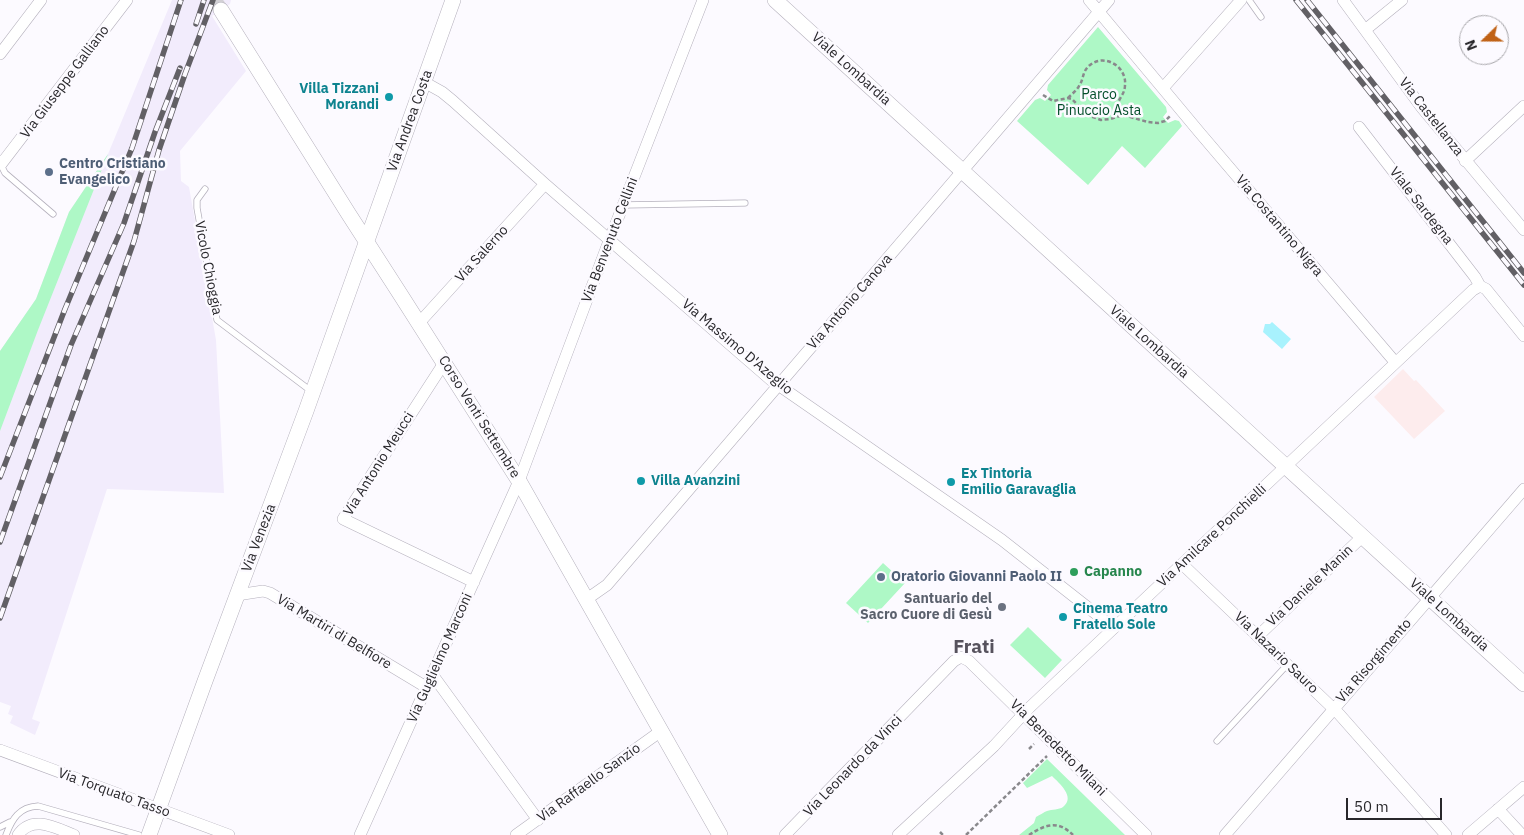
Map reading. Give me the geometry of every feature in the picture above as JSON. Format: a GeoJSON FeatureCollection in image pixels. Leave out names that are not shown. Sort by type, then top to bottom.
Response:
{"type":"FeatureCollection","features":[{"type":"Feature","properties":{"kind":"street"},"geometry":{"type":"LineString","coordinates":[[0,54],[41,0]]}},
{"type":"Feature","properties":{"kind":"street","name":"Via Giuseppe Galliano"},"geometry":{"type":"LineString","coordinates":[[1,162],[127,0]]}},
{"type":"Feature","properties":{"kind":"street","name":"Via Andrea Costa"},"geometry":{"type":"LineString","coordinates":[[366,241],[453,0]]}},
{"type":"Feature","properties":{"kind":"street","name":"Via Benvenuto Cellini"},"geometry":{"type":"LineString","coordinates":[[519,481],[609,239],[624,205],[702,0]]}},
{"type":"Feature","properties":{"kind":"street","name":"Viale Lombardia"},"geometry":{"type":"LineString","coordinates":[[775,0],[1524,684]]}},
{"type":"Feature","properties":{"kind":"street","name":"Via Costantino Nigra"},"geometry":{"type":"LineString","coordinates":[[1089,0],[1396,362]]}},
{"type":"Feature","properties":{"kind":"street","name":"Via Antonio Canova"},"geometry":{"type":"LineString","coordinates":[[587,599],[608,585],[1109,0]]}},
{"type":"Feature","properties":{"kind":"street"},"geometry":{"type":"LineString","coordinates":[[1163,88],[1241,0]]}},
{"type":"Feature","properties":{"kind":"street","name":"Via Castellanza"},"geometry":{"type":"LineString","coordinates":[[1343,0],[1417,102],[1524,230]]}},
{"type":"Feature","properties":{"kind":"street"},"geometry":{"type":"LineString","coordinates":[[1365,30],[1402,0]]}},
{"type":"Feature","properties":{"kind":"street","name":"Corso Venti Settembre"},"geometry":{"type":"LineString","coordinates":[[221,10],[519,481],[720,835]]}},
{"type":"Feature","properties":{"kind":"street","name":"Via Massimo D'Azeglio"},"geometry":{"type":"LineString","coordinates":[[424,82],[447,97],[778,385],[1008,545],[1114,628]]}},
{"type":"Feature","properties":{"kind":"street"},"geometry":{"type":"LineString","coordinates":[[1465,161],[1524,106]]}},
{"type":"Feature","properties":{"kind":"street","name":"Viale Sardegna"},"geometry":{"type":"LineString","coordinates":[[1360,128],[1483,288],[1524,336]]}},
{"type":"Feature","properties":{"kind":"street","name":"Via Salerno"},"geometry":{"type":"LineString","coordinates":[[419,323],[545,184]]}},
{"type":"Feature","properties":{"kind":"street","name":"Via Venezia"},"geometry":{"type":"LineString","coordinates":[[149,835],[204,681],[313,392],[366,241]]}},
{"type":"Feature","properties":{"kind":"street","name":"Via Amilcare Ponchielli"},"geometry":{"type":"LineString","coordinates":[[898,835],[994,746],[1029,708],[1470,292],[1483,288]]}},
{"type":"Feature","properties":{"kind":"street","name":"Via Antonio Meucci"},"geometry":{"type":"LineString","coordinates":[[444,362],[343,519],[474,582]]}},
{"type":"Feature","properties":{"kind":"street","name":"Via Guglielmo Marconi"},"geometry":{"type":"LineString","coordinates":[[360,835],[519,481]]}},
{"type":"Feature","properties":{"kind":"street","name":"Via Risorgimento"},"geometry":{"type":"LineString","coordinates":[[1225,835],[1524,489]]}},
{"type":"Feature","properties":{"kind":"street","name":"Via Daniele Manin"},"geometry":{"type":"LineString","coordinates":[[1258,636],[1362,537]]}},
{"type":"Feature","properties":{"kind":"street","name":"Via Nazario Sauro"},"geometry":{"type":"LineString","coordinates":[[1182,564],[1334,708],[1446,835]]}},
{"type":"Feature","properties":{"kind":"street","name":"Via Martiri di Belfiore"},"geometry":{"type":"LineString","coordinates":[[237,595],[262,591],[270,594],[426,687]]}},
{"type":"Feature","properties":{"kind":"street","name":"Via Leonardo da Vinci"},"geometry":{"type":"LineString","coordinates":[[785,835],[957,659],[964,658],[969,661]]}},
{"type":"Feature","properties":{"kind":"street","name":"Via Benedetto Milani"},"geometry":{"type":"LineString","coordinates":[[969,661],[1146,835]]}},
{"type":"Feature","properties":{"kind":"street"},"geometry":{"type":"LineString","coordinates":[[432,674],[538,820]]}},
{"type":"Feature","properties":{"kind":"street","name":"Via Raffaello Sanzio"},"geometry":{"type":"LineString","coordinates":[[516,835],[661,731]]}},
{"type":"Feature","properties":{"kind":"street","name":"Via Torquato Tasso"},"geometry":{"type":"LineString","coordinates":[[0,750],[229,835]]}},
{"type":"Feature","properties":{"kind":"street"},"geometry":{"type":"LineString","coordinates":[[1468,835],[1524,787]]}},
{"type":"Feature","properties":{"kind":"street"},"geometry":{"type":"LineString","coordinates":[[1498,809],[1522,835]]}},
{"type":"Feature","properties":{"kind":"street"},"geometry":{"type":"LineString","coordinates":[[18,835],[28,826],[39,824],[74,835]]}},
{"type":"Feature","properties":{"kind":"lane"},"geometry":{"type":"LineString","coordinates":[[1249,0],[1262,17]]}},
{"type":"Feature","properties":{"kind":"lane"},"geometry":{"type":"LineString","coordinates":[[1,162],[4,172],[53,214]]}},
{"type":"Feature","properties":{"kind":"lane","name":"Vicolo Chioggia"},"geometry":{"type":"LineString","coordinates":[[205,189],[197,200],[197,208],[217,320],[313,392]]}},
{"type":"Feature","properties":{"kind":"lane"},"geometry":{"type":"LineString","coordinates":[[624,205],[745,202]]}},
{"type":"Feature","properties":{"kind":"lane"},"geometry":{"type":"LineString","coordinates":[[1218,741],[1287,665]]}},
{"type":"Feature","properties":{"kind":"lane"},"geometry":{"type":"LineString","coordinates":[[6,835],[10,822],[16,814],[24,808],[38,806],[139,835]]}},
{"type":"Feature","properties":{"kind":"lane"},"geometry":{"type":"LineString","coordinates":[[0,827],[10,822]]}},
{"type":"Feature","properties":{"kind":"path"},"geometry":{"type":"LineString","coordinates":[[1048,98],[1053,101],[1068,98],[1080,86],[1083,75],[1088,67],[1100,61],[1109,62],[1119,68],[1125,80],[1124,92],[1118,103],[1120,115]]}},
{"type":"Feature","properties":{"kind":"path"},"geometry":{"type":"LineString","coordinates":[[1068,98],[1072,99],[1092,118],[1106,120],[1120,115],[1154,123],[1166,120]]}},
{"type":"Feature","properties":{"kind":"path"},"geometry":{"type":"LineString","coordinates":[[1029,749],[1034,744]]}},
{"type":"Feature","properties":{"kind":"path"},"geometry":{"type":"LineString","coordinates":[[966,835],[1047,756]]}},
{"type":"Feature","properties":{"kind":"path"},"geometry":{"type":"LineString","coordinates":[[1029,835],[1043,827],[1054,825],[1065,827],[1073,835]]}},
{"type":"Feature","properties":{"kind":"shaded area"},"geometry":{"type":"Polygon","coordinates":[[[172,0],[231,0],[230,4],[212,16],[246,71],[180,151],[181,181],[189,187],[216,340],[224,493],[107,489],[32,719],[40,722],[35,735],[10,723],[13,716],[8,714],[11,706],[0,702],[0,351],[36,299],[69,212],[108,154],[172,0]]]}},
{"type":"Feature","properties":{"kind":"shaded area"},"geometry":{"type":"Polygon","coordinates":[[[1403,369],[1445,411],[1414,439],[1374,397],[1403,369]]]}},
{"type":"Feature","properties":{"kind":"green space","name":"Parco Pinuccio Asta"},"geometry":{"type":"Polygon","coordinates":[[[1098,27],[1166,107],[1167,112],[1163,117],[1168,123],[1175,120],[1179,121],[1182,126],[1145,168],[1122,146],[1088,185],[1017,121],[1035,100],[1040,98],[1045,101],[1051,95],[1047,90],[1048,85],[1098,27]]]}},
{"type":"Feature","properties":{"kind":"green space"},"geometry":{"type":"Polygon","coordinates":[[[108,154],[0,431],[0,351],[36,299],[69,212],[108,154]]]}},
{"type":"Feature","properties":{"kind":"green space"},"geometry":{"type":"Polygon","coordinates":[[[883,563],[905,583],[868,623],[846,603],[883,563]]]}},
{"type":"Feature","properties":{"kind":"green space"},"geometry":{"type":"Polygon","coordinates":[[[1028,627],[1062,660],[1045,678],[1010,645],[1028,627]]]}},
{"type":"Feature","properties":{"kind":"green space"},"geometry":{"type":"Polygon","coordinates":[[[1047,759],[1125,835],[1019,835],[1034,823],[1036,817],[1047,811],[1061,808],[1067,803],[1068,799],[1065,790],[1052,776],[1027,788],[1023,783],[1047,759]]]}},
{"type":"Feature","properties":{"kind":"water"},"geometry":{"type":"Polygon","coordinates":[[[1272,322],[1291,339],[1282,349],[1263,332],[1265,324],[1272,322]]]}},
{"type":"Feature","properties":{"kind":"tunnel"},"geometry":{"type":"LineString","coordinates":[[214,0],[221,10]]}},
{"type":"Feature","properties":{"kind":"railway"},"geometry":{"type":"LineString","coordinates":[[0,477],[65,309],[132,148],[181,0]]}},
{"type":"Feature","properties":{"kind":"railway"},"geometry":{"type":"LineString","coordinates":[[196,24],[204,0]]}},
{"type":"Feature","properties":{"kind":"railway"},"geometry":{"type":"LineString","coordinates":[[0,618],[134,241],[159,150],[213,0]]}},
{"type":"Feature","properties":{"kind":"railway"},"geometry":{"type":"LineString","coordinates":[[1296,0],[1524,285]]}},
{"type":"Feature","properties":{"kind":"railway"},"geometry":{"type":"LineString","coordinates":[[1307,0],[1524,273]]}},
{"type":"Feature","properties":{"kind":"railway"},"geometry":{"type":"LineString","coordinates":[[0,542],[71,345],[124,223],[155,132],[180,68]]}},
{"type":"Feature","properties":{"kind":"place","name":"Villa Tizzani Morandi"},"geometry":{"type":"Point","coordinates":[389,97]}},
{"type":"Feature","properties":{"kind":"place","name":"Centro Cristiano Evangelico"},"geometry":{"type":"Point","coordinates":[49,172]}},
{"type":"Feature","properties":{"kind":"place","name":"Villa Avanzini"},"geometry":{"type":"Point","coordinates":[641,481]}},
{"type":"Feature","properties":{"kind":"place","name":"Ex Tintoria Emilio Garavaglia"},"geometry":{"type":"Point","coordinates":[951,482]}},
{"type":"Feature","properties":{"kind":"place","name":"Capanno"},"geometry":{"type":"Point","coordinates":[1074,572]}},
{"type":"Feature","properties":{"kind":"place","name":"Oratorio Giovanni Paolo II"},"geometry":{"type":"Point","coordinates":[881,577]}},
{"type":"Feature","properties":{"kind":"place","name":"Santuario del Sacro Cuore di Gesù"},"geometry":{"type":"Point","coordinates":[1002,607]}},
{"type":"Feature","properties":{"kind":"place","name":"Cinema Teatro Fratello Sole"},"geometry":{"type":"Point","coordinates":[1063,617]}},
{"type":"Feature","properties":{"kind":"district","name":"Frati"},"geometry":{"type":"Point","coordinates":[974,648]}}]}
